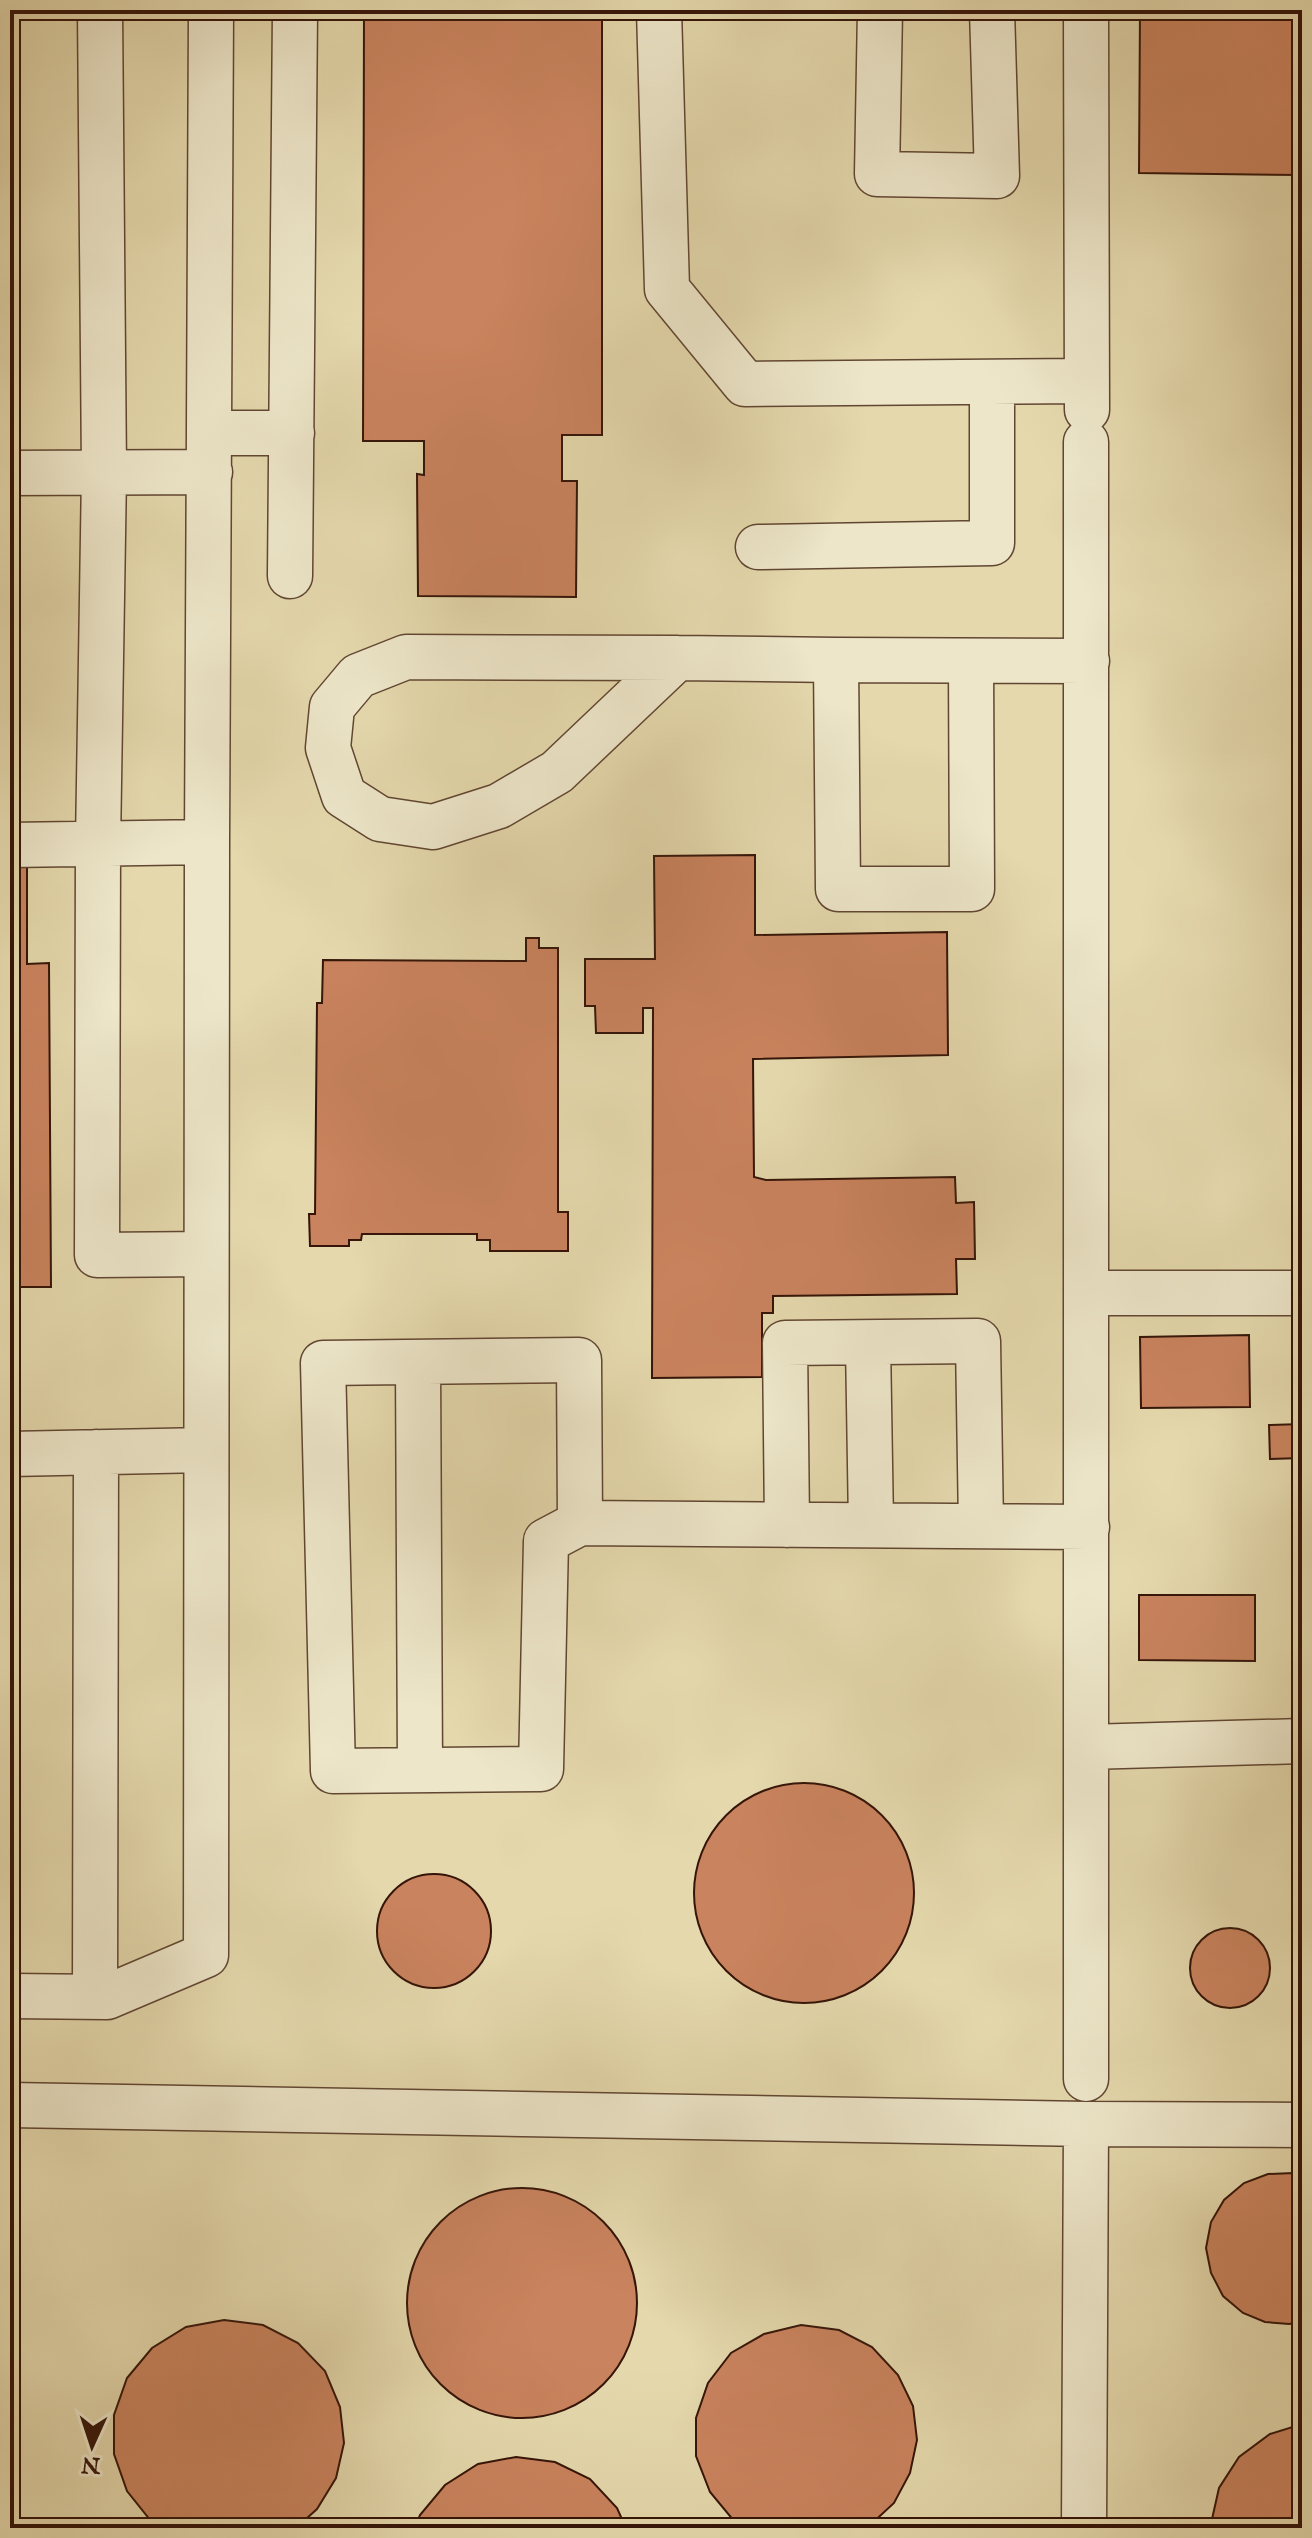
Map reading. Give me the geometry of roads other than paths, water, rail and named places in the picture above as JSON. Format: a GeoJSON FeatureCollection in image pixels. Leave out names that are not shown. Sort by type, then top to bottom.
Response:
{"type":"FeatureCollection","features":[{"type":"Feature","properties":{"kind":"lane"},"geometry":{"type":"LineString","coordinates":[[100,10],[104,473],[98,844],[97,1255],[206,1254]]}},
{"type":"Feature","properties":{"kind":"lane"},"geometry":{"type":"LineString","coordinates":[[10,1996],[107,1997],[206,1955],[211,10]]}},
{"type":"Feature","properties":{"kind":"lane"},"geometry":{"type":"LineString","coordinates":[[290,576],[295,10]]}},
{"type":"Feature","properties":{"kind":"lane"},"geometry":{"type":"LineString","coordinates":[[659,10],[667,289],[745,384],[992,382],[1087,413]]}},
{"type":"Feature","properties":{"kind":"lane"},"geometry":{"type":"LineString","coordinates":[[880,10],[877,174],[997,176],[992,10]]}},
{"type":"Feature","properties":{"kind":"lane"},"geometry":{"type":"LineString","coordinates":[[1086,10],[1086,2079]]}},
{"type":"Feature","properties":{"kind":"lane"},"geometry":{"type":"LineString","coordinates":[[758,547],[992,543],[992,382]]}},
{"type":"Feature","properties":{"kind":"lane"},"geometry":{"type":"LineString","coordinates":[[10,473],[104,473],[210,453],[292,433]]}},
{"type":"Feature","properties":{"kind":"lane"},"geometry":{"type":"LineString","coordinates":[[677,658],[557,772],[499,806],[433,827],[380,819],[344,796],[328,748],[332,707],[358,676],[406,657],[677,658],[971,661],[1087,661]]}},
{"type":"Feature","properties":{"kind":"lane"},"geometry":{"type":"LineString","coordinates":[[836,660],[838,889],[972,889],[971,661]]}},
{"type":"Feature","properties":{"kind":"lane"},"geometry":{"type":"LineString","coordinates":[[10,845],[207,842]]}},
{"type":"Feature","properties":{"kind":"lane"},"geometry":{"type":"LineString","coordinates":[[1087,1293],[1302,1293]]}},
{"type":"Feature","properties":{"kind":"lane"},"geometry":{"type":"LineString","coordinates":[[787,1525],[785,1343],[978,1341],[981,1526]]}},
{"type":"Feature","properties":{"kind":"lane"},"geometry":{"type":"LineString","coordinates":[[868,1343],[871,1525]]}},
{"type":"Feature","properties":{"kind":"lane"},"geometry":{"type":"LineString","coordinates":[[580,1523],[579,1360],[323,1363],[333,1771],[541,1769],[546,1541],[580,1523],[1087,1527]]}},
{"type":"Feature","properties":{"kind":"lane"},"geometry":{"type":"LineString","coordinates":[[418,1362],[420,1770]]}},
{"type":"Feature","properties":{"kind":"lane"},"geometry":{"type":"LineString","coordinates":[[10,1454],[206,1450]]}},
{"type":"Feature","properties":{"kind":"lane"},"geometry":{"type":"LineString","coordinates":[[95,1997],[96,1452]]}},
{"type":"Feature","properties":{"kind":"lane"},"geometry":{"type":"LineString","coordinates":[[1087,1747],[1302,1741]]}},
{"type":"Feature","properties":{"kind":"lane"},"geometry":{"type":"LineString","coordinates":[[10,2105],[1302,2125]]}},
{"type":"Feature","properties":{"kind":"lane"},"geometry":{"type":"LineString","coordinates":[[1084,2528],[1086,2124]]}}]}
